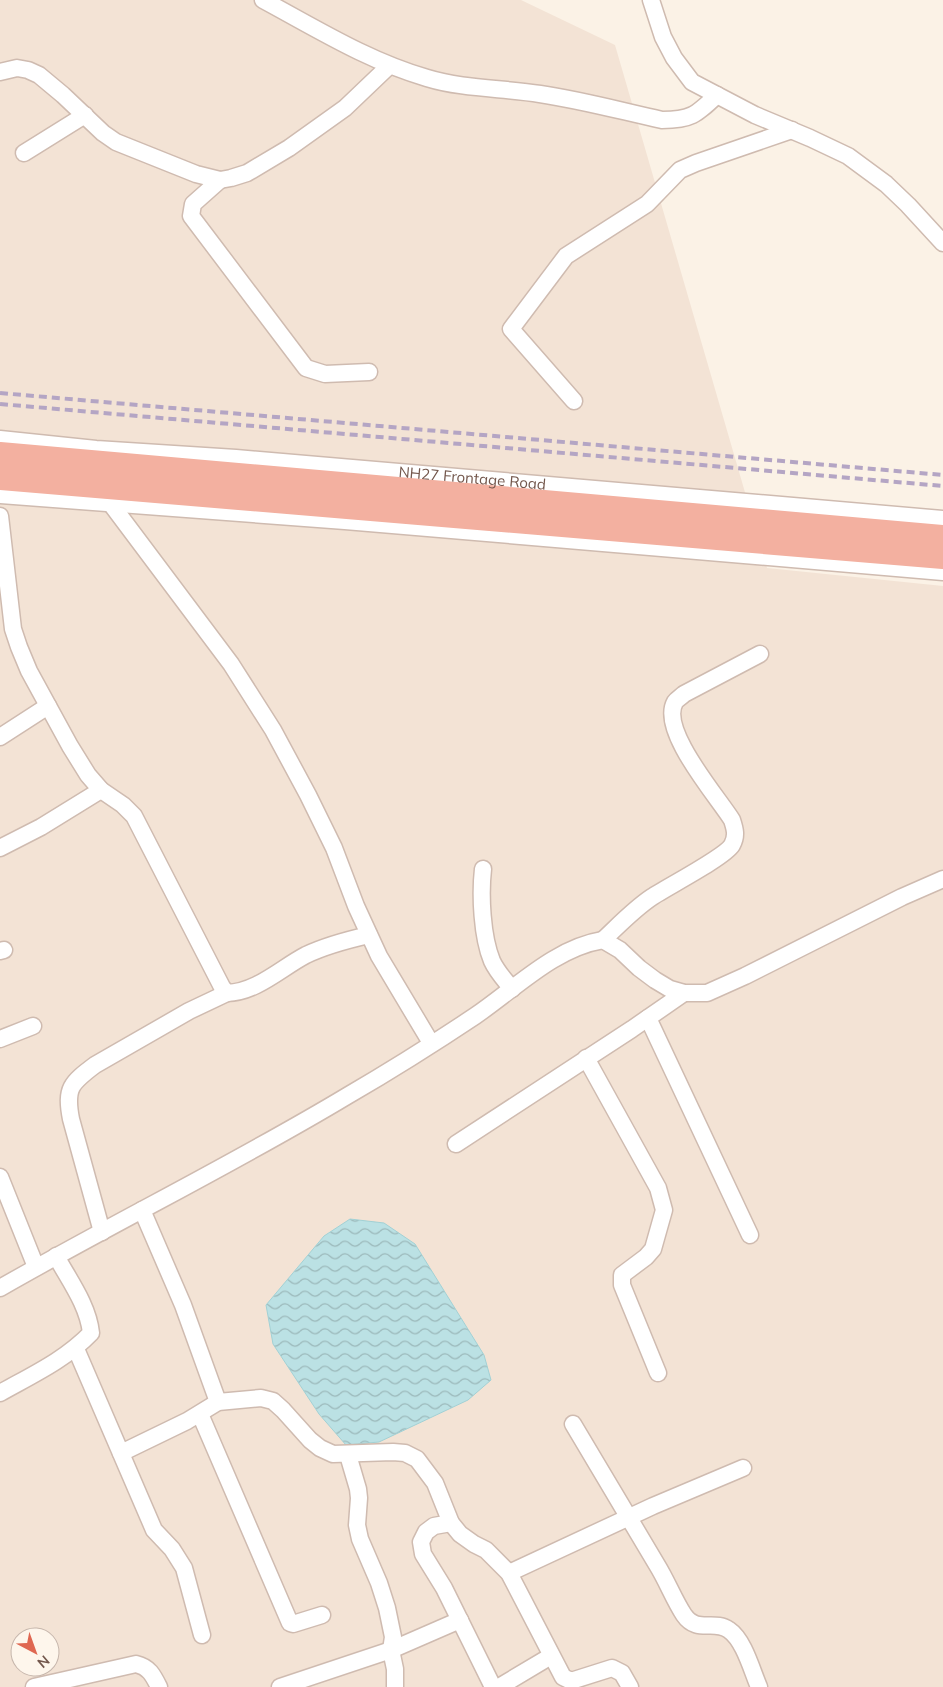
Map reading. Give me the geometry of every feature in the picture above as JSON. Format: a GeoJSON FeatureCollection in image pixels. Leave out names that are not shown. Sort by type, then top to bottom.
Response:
{"type":"FeatureCollection","features":[{"type":"Feature","properties":{"kind":"highway"},"geometry":{"type":"LineString","coordinates":[[0,454],[943,536]]}},
{"type":"Feature","properties":{"kind":"highway"},"geometry":{"type":"LineString","coordinates":[[0,478],[943,558]]}},
{"type":"Feature","properties":{"kind":"street"},"geometry":{"type":"LineString","coordinates":[[263,0],[360,53],[389,66],[429,79],[456,85],[549,95],[662,120],[680,120],[696,115],[717,95]]}},
{"type":"Feature","properties":{"kind":"street"},"geometry":{"type":"LineString","coordinates":[[651,0],[663,37],[674,58],[692,82],[755,115],[848,156],[908,204],[943,243]]}},
{"type":"Feature","properties":{"kind":"street"},"geometry":{"type":"LineString","coordinates":[[0,72],[18,68],[39,75],[116,142],[196,174],[220,180],[247,173],[289,148],[344,108],[389,66]]}},
{"type":"Feature","properties":{"kind":"street"},"geometry":{"type":"LineString","coordinates":[[24,153],[85,114]]}},
{"type":"Feature","properties":{"kind":"street"},"geometry":{"type":"LineString","coordinates":[[574,400],[511,328],[566,256],[647,204],[680,170],[792,130]]}},
{"type":"Feature","properties":{"kind":"street"},"geometry":{"type":"LineString","coordinates":[[220,180],[192,204],[191,216],[306,368],[324,374],[369,372]]}},
{"type":"Feature","properties":{"kind":"street","name":"NH27 Frontage Road"},"geometry":{"type":"LineString","coordinates":[[0,439],[96,449],[236,458],[943,519]]}},
{"type":"Feature","properties":{"kind":"street"},"geometry":{"type":"LineString","coordinates":[[0,494],[345,521],[943,572]]}},
{"type":"Feature","properties":{"kind":"street"},"geometry":{"type":"LineString","coordinates":[[111,504],[231,664],[269,723],[308,794],[334,848],[379,956],[431,1043]]}},
{"type":"Feature","properties":{"kind":"street"},"geometry":{"type":"LineString","coordinates":[[0,516],[13,629],[18,647],[29,671],[88,775],[101,790],[123,804],[134,816],[227,993]]}},
{"type":"Feature","properties":{"kind":"street"},"geometry":{"type":"LineString","coordinates":[[0,1288],[338,1101],[475,1016],[565,953],[590,942],[603,940],[650,898],[721,856],[732,846],[736,831],[732,820],[689,758],[679,740],[673,726],[672,714],[675,702],[684,694],[760,654]]}},
{"type":"Feature","properties":{"kind":"street"},"geometry":{"type":"LineString","coordinates":[[0,737],[48,706]]}},
{"type":"Feature","properties":{"kind":"street"},"geometry":{"type":"LineString","coordinates":[[0,848],[41,827],[101,790]]}},
{"type":"Feature","properties":{"kind":"street"},"geometry":{"type":"LineString","coordinates":[[483,869],[482,905],[489,949],[498,971],[512,990]]}},
{"type":"Feature","properties":{"kind":"street"},"geometry":{"type":"LineString","coordinates":[[603,940],[620,950],[639,968],[670,989],[707,993],[726,986],[834,930],[943,879]]}},
{"type":"Feature","properties":{"kind":"street"},"geometry":{"type":"LineString","coordinates":[[102,1232],[68,1102],[71,1087],[81,1075],[189,1011],[227,993],[234,993],[245,989],[280,972],[304,956],[332,944],[369,935]]}},
{"type":"Feature","properties":{"kind":"street"},"geometry":{"type":"LineString","coordinates":[[456,1144],[648,1018],[684,992]]}},
{"type":"Feature","properties":{"kind":"street"},"geometry":{"type":"LineString","coordinates":[[648,1018],[750,1235]]}},
{"type":"Feature","properties":{"kind":"street"},"geometry":{"type":"LineString","coordinates":[[0,1038],[33,1026]]}},
{"type":"Feature","properties":{"kind":"street"},"geometry":{"type":"LineString","coordinates":[[586,1058],[658,1188],[662,1199],[664,1210],[653,1249],[646,1257],[622,1275],[622,1285],[658,1373]]}},
{"type":"Feature","properties":{"kind":"street"},"geometry":{"type":"LineString","coordinates":[[0,1177],[36,1267]]}},
{"type":"Feature","properties":{"kind":"street"},"geometry":{"type":"LineString","coordinates":[[142,1210],[183,1305],[218,1402]]}},
{"type":"Feature","properties":{"kind":"street"},"geometry":{"type":"LineString","coordinates":[[0,1393],[76,1349],[91,1333],[90,1320],[56,1256]]}},
{"type":"Feature","properties":{"kind":"street"},"geometry":{"type":"LineString","coordinates":[[76,1349],[154,1530],[172,1550],[184,1568],[202,1635]]}},
{"type":"Feature","properties":{"kind":"street"},"geometry":{"type":"LineString","coordinates":[[122,1453],[200,1414],[218,1402],[261,1398],[273,1401],[310,1440],[320,1448],[333,1454],[405,1453],[417,1459],[435,1483],[451,1523],[460,1534],[486,1550],[509,1573],[563,1677],[571,1681],[612,1668],[622,1673],[630,1687]]}},
{"type":"Feature","properties":{"kind":"street"},"geometry":{"type":"LineString","coordinates":[[200,1414],[290,1622],[293,1624],[322,1614]]}},
{"type":"Feature","properties":{"kind":"street"},"geometry":{"type":"LineString","coordinates":[[573,1424],[689,1622],[696,1625],[719,1626],[728,1629],[736,1636],[759,1687]]}},
{"type":"Feature","properties":{"kind":"street"},"geometry":{"type":"LineString","coordinates":[[348,1455],[358,1489],[357,1525],[360,1539],[379,1583],[387,1608],[393,1637],[391,1650],[396,1687]]}},
{"type":"Feature","properties":{"kind":"street"},"geometry":{"type":"LineString","coordinates":[[509,1573],[743,1468]]}},
{"type":"Feature","properties":{"kind":"street"},"geometry":{"type":"LineString","coordinates":[[451,1523],[434,1526],[426,1532],[421,1542],[423,1554],[444,1588],[493,1687]]}},
{"type":"Feature","properties":{"kind":"street"},"geometry":{"type":"LineString","coordinates":[[280,1687],[391,1650],[460,1620]]}},
{"type":"Feature","properties":{"kind":"street"},"geometry":{"type":"LineString","coordinates":[[499,1687],[551,1656]]}},
{"type":"Feature","properties":{"kind":"street"},"geometry":{"type":"LineString","coordinates":[[34,1687],[136,1664],[146,1666],[159,1687]]}},
{"type":"Feature","properties":{"kind":"shaded area"},"geometry":{"type":"Polygon","coordinates":[[[0,0],[521,0],[615,45],[767,568],[943,586],[943,1687],[0,1687],[0,0]]]}},
{"type":"Feature","properties":{"kind":"water"},"geometry":{"type":"Polygon","coordinates":[[[350,1219],[384,1223],[415,1244],[484,1355],[491,1380],[468,1400],[379,1442],[346,1445],[319,1414],[273,1344],[266,1305],[324,1236],[350,1219]]]}},
{"type":"Feature","properties":{"kind":"railway"},"geometry":{"type":"LineString","coordinates":[[0,393],[943,475]]}},
{"type":"Feature","properties":{"kind":"railway"},"geometry":{"type":"LineString","coordinates":[[0,404],[943,486]]}}]}
